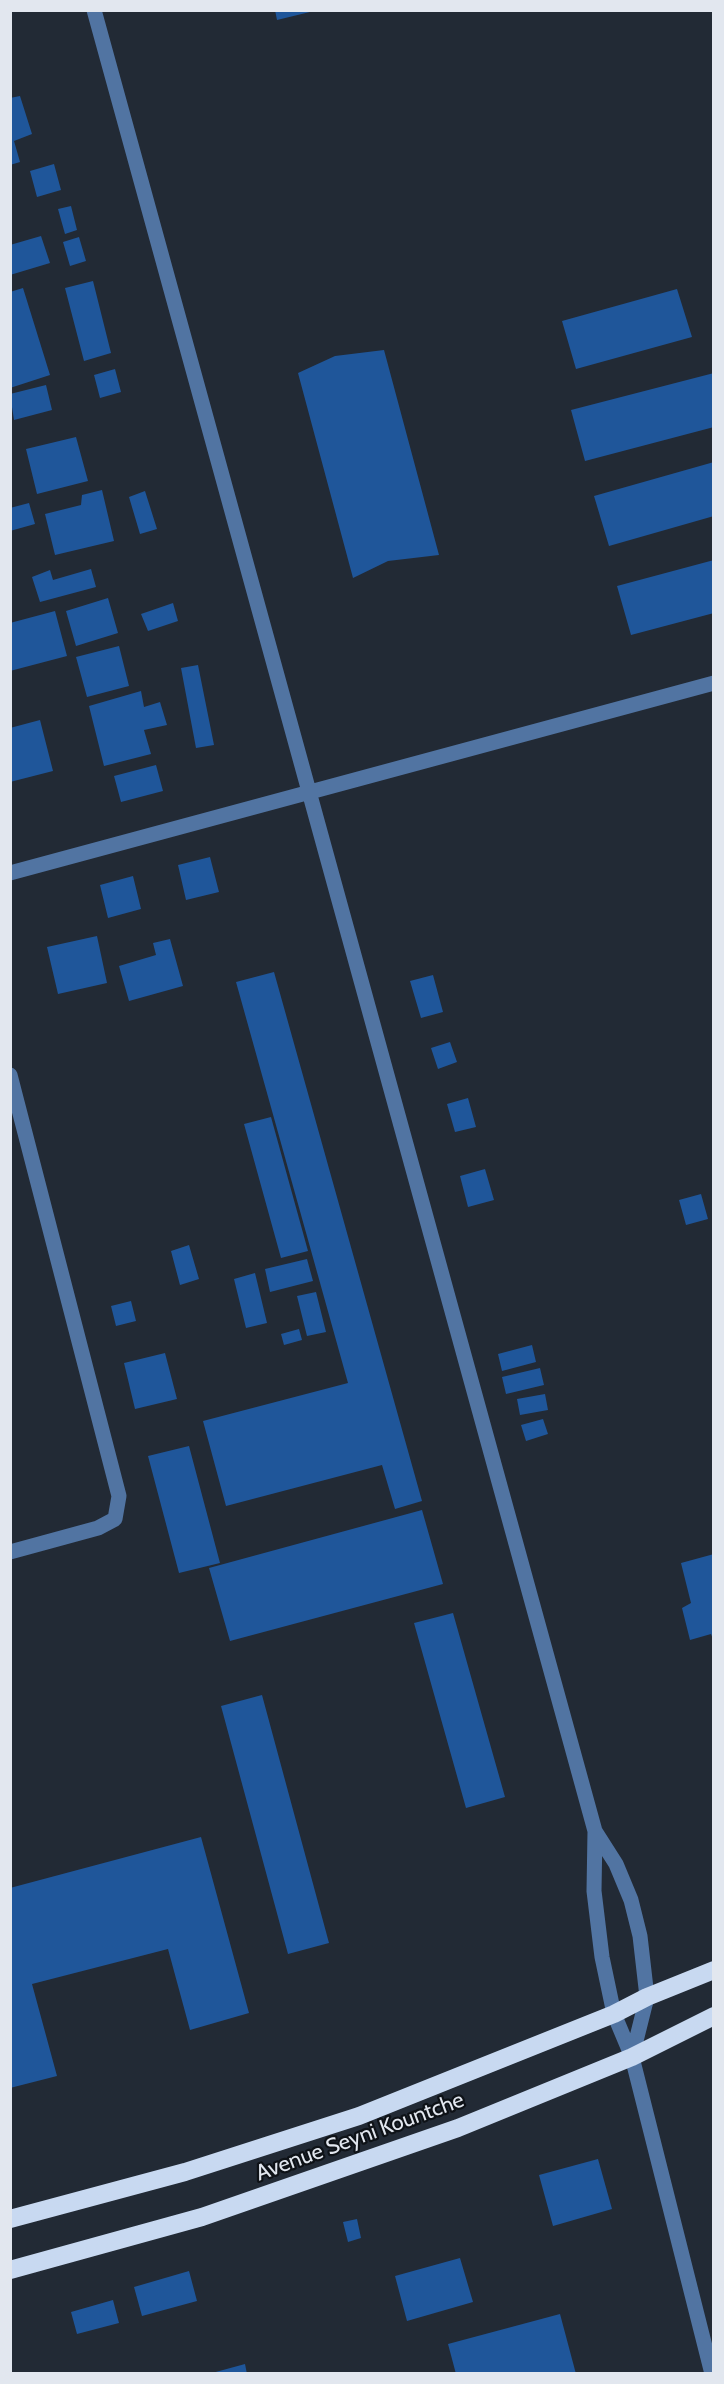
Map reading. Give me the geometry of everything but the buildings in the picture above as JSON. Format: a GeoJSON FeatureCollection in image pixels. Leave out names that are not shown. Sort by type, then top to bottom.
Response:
{"type":"FeatureCollection","features":[{"type":"Feature","properties":{"kind":"highway","name":"Avenue Seyni Kountche"},"geometry":{"type":"LineString","coordinates":[[10,2220],[185,2172],[359,2116],[614,2014],[647,1997],[714,1970]]}},
{"type":"Feature","properties":{"kind":"highway","name":"Avenue Seyni Kountche"},"geometry":{"type":"LineString","coordinates":[[10,2270],[202,2217],[458,2128],[632,2057],[714,2016]]}},
{"type":"Feature","properties":{"kind":"street"},"geometry":{"type":"LineString","coordinates":[[94,10],[595,1831],[594,1891],[602,1957],[614,2014],[632,2057],[712,2373]]}},
{"type":"Feature","properties":{"kind":"street"},"geometry":{"type":"LineString","coordinates":[[10,873],[308,790],[714,683]]}},
{"type":"Feature","properties":{"kind":"street"},"geometry":{"type":"LineString","coordinates":[[10,1075],[119,1496],[115,1519],[98,1528],[10,1552]]}},
{"type":"Feature","properties":{"kind":"street"},"geometry":{"type":"LineString","coordinates":[[595,1831],[616,1864],[631,1900],[640,1936],[647,1997],[632,2057]]}}]}
